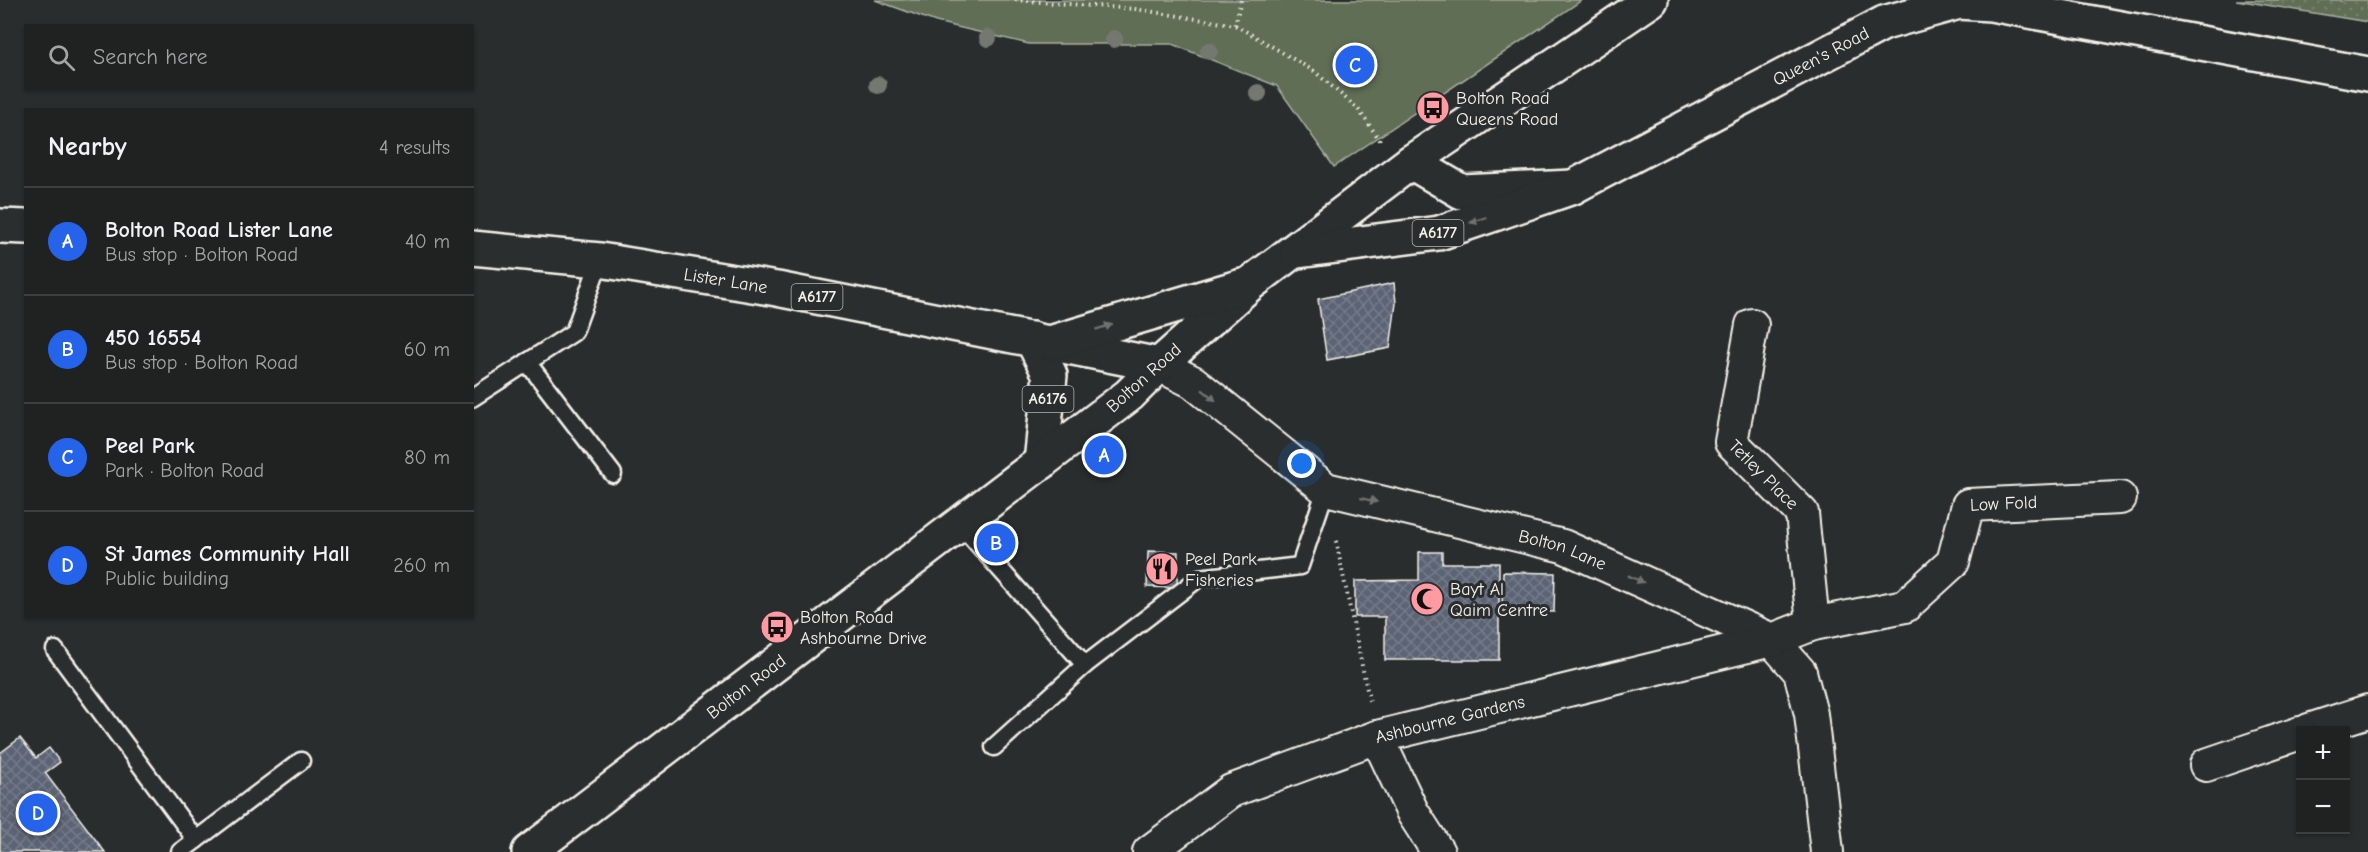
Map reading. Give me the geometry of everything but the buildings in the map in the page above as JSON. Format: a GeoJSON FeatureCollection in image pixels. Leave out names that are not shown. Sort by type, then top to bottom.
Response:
{"type":"FeatureCollection","features":[{"type":"Feature","properties":{"kind":"main road","name":"Bolton Road"},"geometry":{"type":"LineString","coordinates":[[531,851],[1129,395],[1159,365],[1251,283],[1297,251],[1398,155],[1650,0]]}},
{"type":"Feature","properties":{"kind":"main road","name":"Queen's Road"},"geometry":{"type":"LineString","coordinates":[[1297,251],[1439,233],[1573,187],[1884,23],[1959,2],[1992,2],[2368,74]]}},
{"type":"Feature","properties":{"kind":"main road"},"geometry":{"type":"LineString","coordinates":[[1398,155],[1462,192],[1573,187]]}},
{"type":"Feature","properties":{"kind":"main road"},"geometry":{"type":"LineString","coordinates":[[0,226],[24,227]]}},
{"type":"Feature","properties":{"kind":"main road","name":"Lister Lane"},"geometry":{"type":"LineString","coordinates":[[474,248],[600,260],[777,289],[1159,365]]}},
{"type":"Feature","properties":{"kind":"main road","name":"Lister Lane"},"geometry":{"type":"LineString","coordinates":[[1040,341],[1251,283]]}},
{"type":"Feature","properties":{"kind":"main road","name":"A6176"},"geometry":{"type":"LineString","coordinates":[[1040,341],[1050,375],[1041,463]]}},
{"type":"Feature","properties":{"kind":"street","name":"Tetley Place"},"geometry":{"type":"LineString","coordinates":[[1752,325],[1731,442],[1802,513],[1813,624]]}},
{"type":"Feature","properties":{"kind":"street","name":"Bolton Lane"},"geometry":{"type":"LineString","coordinates":[[1159,365],[1193,382],[1326,489],[1563,546],[1772,639],[1800,672],[1811,714],[1827,852]]}},
{"type":"Feature","properties":{"kind":"street","name":"Low Fold"},"geometry":{"type":"LineString","coordinates":[[1772,639],[1813,624],[1905,606],[1953,562],[1968,505],[2120,498]]}},
{"type":"Feature","properties":{"kind":"street","name":"Ashbourne Gardens"},"geometry":{"type":"LineString","coordinates":[[1149,852],[1231,791],[1377,737],[1772,639]]}},
{"type":"Feature","properties":{"kind":"street"},"geometry":{"type":"LineString","coordinates":[[2321,726],[2368,711]]}},
{"type":"Feature","properties":{"kind":"street"},"geometry":{"type":"LineString","coordinates":[[2206,765],[2296,736]]}},
{"type":"Feature","properties":{"kind":"street"},"geometry":{"type":"LineString","coordinates":[[1377,737],[1413,813],[1438,852]]}},
{"type":"Feature","properties":{"kind":"lane"},"geometry":{"type":"LineString","coordinates":[[474,397],[574,332],[600,260]]}},
{"type":"Feature","properties":{"kind":"lane"},"geometry":{"type":"LineString","coordinates":[[527,362],[613,474]]}},
{"type":"Feature","properties":{"kind":"lane"},"geometry":{"type":"LineString","coordinates":[[994,747],[1085,665],[1198,578],[1300,566],[1326,489]]}},
{"type":"Feature","properties":{"kind":"lane"},"geometry":{"type":"LineString","coordinates":[[960,524],[1085,665]]}},
{"type":"Feature","properties":{"kind":"lane"},"geometry":{"type":"LineString","coordinates":[[55,650],[196,840]]}},
{"type":"Feature","properties":{"kind":"lane"},"geometry":{"type":"LineString","coordinates":[[180,852],[301,761]]}},
{"type":"Feature","properties":{"kind":"path"},"geometry":{"type":"LineString","coordinates":[[1015,0],[1135,9],[1235,25],[1314,71],[1358,109],[1398,155]]}},
{"type":"Feature","properties":{"kind":"path"},"geometry":{"type":"LineString","coordinates":[[1235,25],[1241,0]]}},
{"type":"Feature","properties":{"kind":"path"},"geometry":{"type":"LineString","coordinates":[[1326,489],[1377,737]]}},
{"type":"Feature","properties":{"kind":"green space"},"geometry":{"type":"Polygon","coordinates":[[[875,0],[1582,0],[1334,167],[1277,86],[1172,44],[1029,44],[936,22],[875,0]]]}},
{"type":"Feature","properties":{"kind":"green space"},"geometry":{"type":"Polygon","coordinates":[[[2236,0],[2368,0],[2368,22],[2236,0]]]}},
{"type":"Feature","properties":{"kind":"place","name":"Peel Park"},"geometry":{"type":"Point","coordinates":[1355,65]}},
{"type":"Feature","properties":{"kind":"place","name":"Bolton Road Queens Road"},"geometry":{"type":"Point","coordinates":[1433,108]}},
{"type":"Feature","properties":{"kind":"place","name":"Bolton Road Lister Lane"},"geometry":{"type":"Point","coordinates":[1104,455]}},
{"type":"Feature","properties":{"kind":"place","name":"450 16554"},"geometry":{"type":"Point","coordinates":[996,543]}},
{"type":"Feature","properties":{"kind":"place","name":"Peel Park Fisheries"},"geometry":{"type":"Point","coordinates":[1162,569]}},
{"type":"Feature","properties":{"kind":"place","name":"Bayt Al Qaim Centre"},"geometry":{"type":"Point","coordinates":[1427,599]}},
{"type":"Feature","properties":{"kind":"place","name":"Bolton Road Ashbourne Drive"},"geometry":{"type":"Point","coordinates":[777,627]}},
{"type":"Feature","properties":{"kind":"place","name":"St James Community Hall"},"geometry":{"type":"Point","coordinates":[38,813]}}]}
